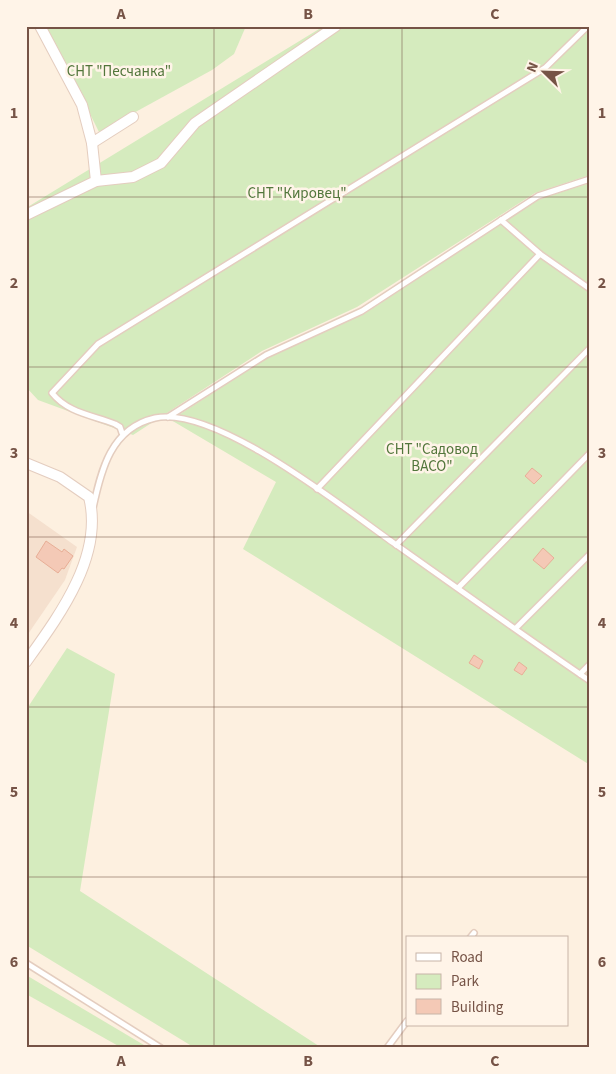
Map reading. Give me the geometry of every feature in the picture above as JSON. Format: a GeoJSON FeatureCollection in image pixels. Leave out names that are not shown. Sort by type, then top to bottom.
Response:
{"type":"FeatureCollection","features":[{"type":"Feature","properties":{"kind":"street"},"geometry":{"type":"LineString","coordinates":[[40,26],[82,105],[92,143],[96,181]]}},
{"type":"Feature","properties":{"kind":"street"},"geometry":{"type":"LineString","coordinates":[[26,215],[96,181],[132,176],[161,163],[195,123],[336,26]]}},
{"type":"Feature","properties":{"kind":"street"},"geometry":{"type":"LineString","coordinates":[[92,143],[133,117]]}},
{"type":"Feature","properties":{"kind":"street"},"geometry":{"type":"LineString","coordinates":[[26,463],[60,477],[89,497],[93,511],[87,553],[78,580],[66,603],[26,662]]}},
{"type":"Feature","properties":{"kind":"lane"},"geometry":{"type":"LineString","coordinates":[[122,433],[120,427],[115,424],[70,409],[60,403],[52,393],[98,344],[545,68],[588,26]]}},
{"type":"Feature","properties":{"kind":"lane"},"geometry":{"type":"LineString","coordinates":[[168,418],[266,355],[362,311],[538,196],[590,180]]}},
{"type":"Feature","properties":{"kind":"lane"},"geometry":{"type":"LineString","coordinates":[[501,220],[540,254],[590,289]]}},
{"type":"Feature","properties":{"kind":"lane"},"geometry":{"type":"LineString","coordinates":[[317,489],[540,254]]}},
{"type":"Feature","properties":{"kind":"lane"},"geometry":{"type":"LineString","coordinates":[[396,545],[590,348]]}},
{"type":"Feature","properties":{"kind":"lane"},"geometry":{"type":"LineString","coordinates":[[93,511],[105,465],[122,433],[154,418],[188,420],[225,434],[280,463],[459,587],[590,681]]}},
{"type":"Feature","properties":{"kind":"lane"},"geometry":{"type":"LineString","coordinates":[[459,587],[590,453]]}},
{"type":"Feature","properties":{"kind":"lane"},"geometry":{"type":"LineString","coordinates":[[516,628],[590,554]]}},
{"type":"Feature","properties":{"kind":"lane"},"geometry":{"type":"LineString","coordinates":[[580,674],[590,664]]}},
{"type":"Feature","properties":{"kind":"lane"},"geometry":{"type":"LineString","coordinates":[[26,963],[162,1048]]}},
{"type":"Feature","properties":{"kind":"lane"},"geometry":{"type":"LineString","coordinates":[[387,1048],[406,1022]]}},
{"type":"Feature","properties":{"kind":"shaded area"},"geometry":{"type":"Polygon","coordinates":[[[26,511],[77,547],[65,580],[26,637],[26,511]]]}},
{"type":"Feature","properties":{"kind":"green space","name":"СНТ \"Песчанка\""},"geometry":{"type":"Polygon","coordinates":[[[46,26],[246,26],[234,54],[212,70],[99,132],[46,26]]]}},
{"type":"Feature","properties":{"kind":"green space","name":"СНТ \"Кировец\""},"geometry":{"type":"Polygon","coordinates":[[[324,26],[590,26],[590,175],[535,193],[357,307],[262,351],[133,435],[38,400],[26,387],[26,208],[324,26]]]}},
{"type":"Feature","properties":{"kind":"green space","name":"СНТ \"Садовод ВАСО\""},"geometry":{"type":"Polygon","coordinates":[[[590,183],[590,765],[243,549],[276,482],[171,420],[267,358],[364,314],[539,199],[590,183]]]}},
{"type":"Feature","properties":{"kind":"green space"},"geometry":{"type":"Polygon","coordinates":[[[67,648],[115,674],[80,891],[322,1048],[195,1048],[26,945],[26,710],[67,648]]]}},
{"type":"Feature","properties":{"kind":"green space"},"geometry":{"type":"Polygon","coordinates":[[[26,975],[149,1048],[122,1048],[26,994],[26,975]]]}},
{"type":"Feature","properties":{"kind":"building"},"geometry":{"type":"Polygon","coordinates":[[[532,468],[542,476],[534,484],[525,476],[532,468]]]}},
{"type":"Feature","properties":{"kind":"building"},"geometry":{"type":"Polygon","coordinates":[[[46,541],[62,552],[64,549],[73,556],[64,569],[62,568],[58,573],[36,557],[46,541]]]}},
{"type":"Feature","properties":{"kind":"building"},"geometry":{"type":"Polygon","coordinates":[[[543,548],[554,558],[544,569],[533,560],[543,548]]]}},
{"type":"Feature","properties":{"kind":"building"},"geometry":{"type":"Polygon","coordinates":[[[474,655],[483,661],[479,669],[469,663],[474,655]]]}},
{"type":"Feature","properties":{"kind":"building"},"geometry":{"type":"Polygon","coordinates":[[[519,662],[527,668],[522,675],[514,670],[519,662]]]}}]}
